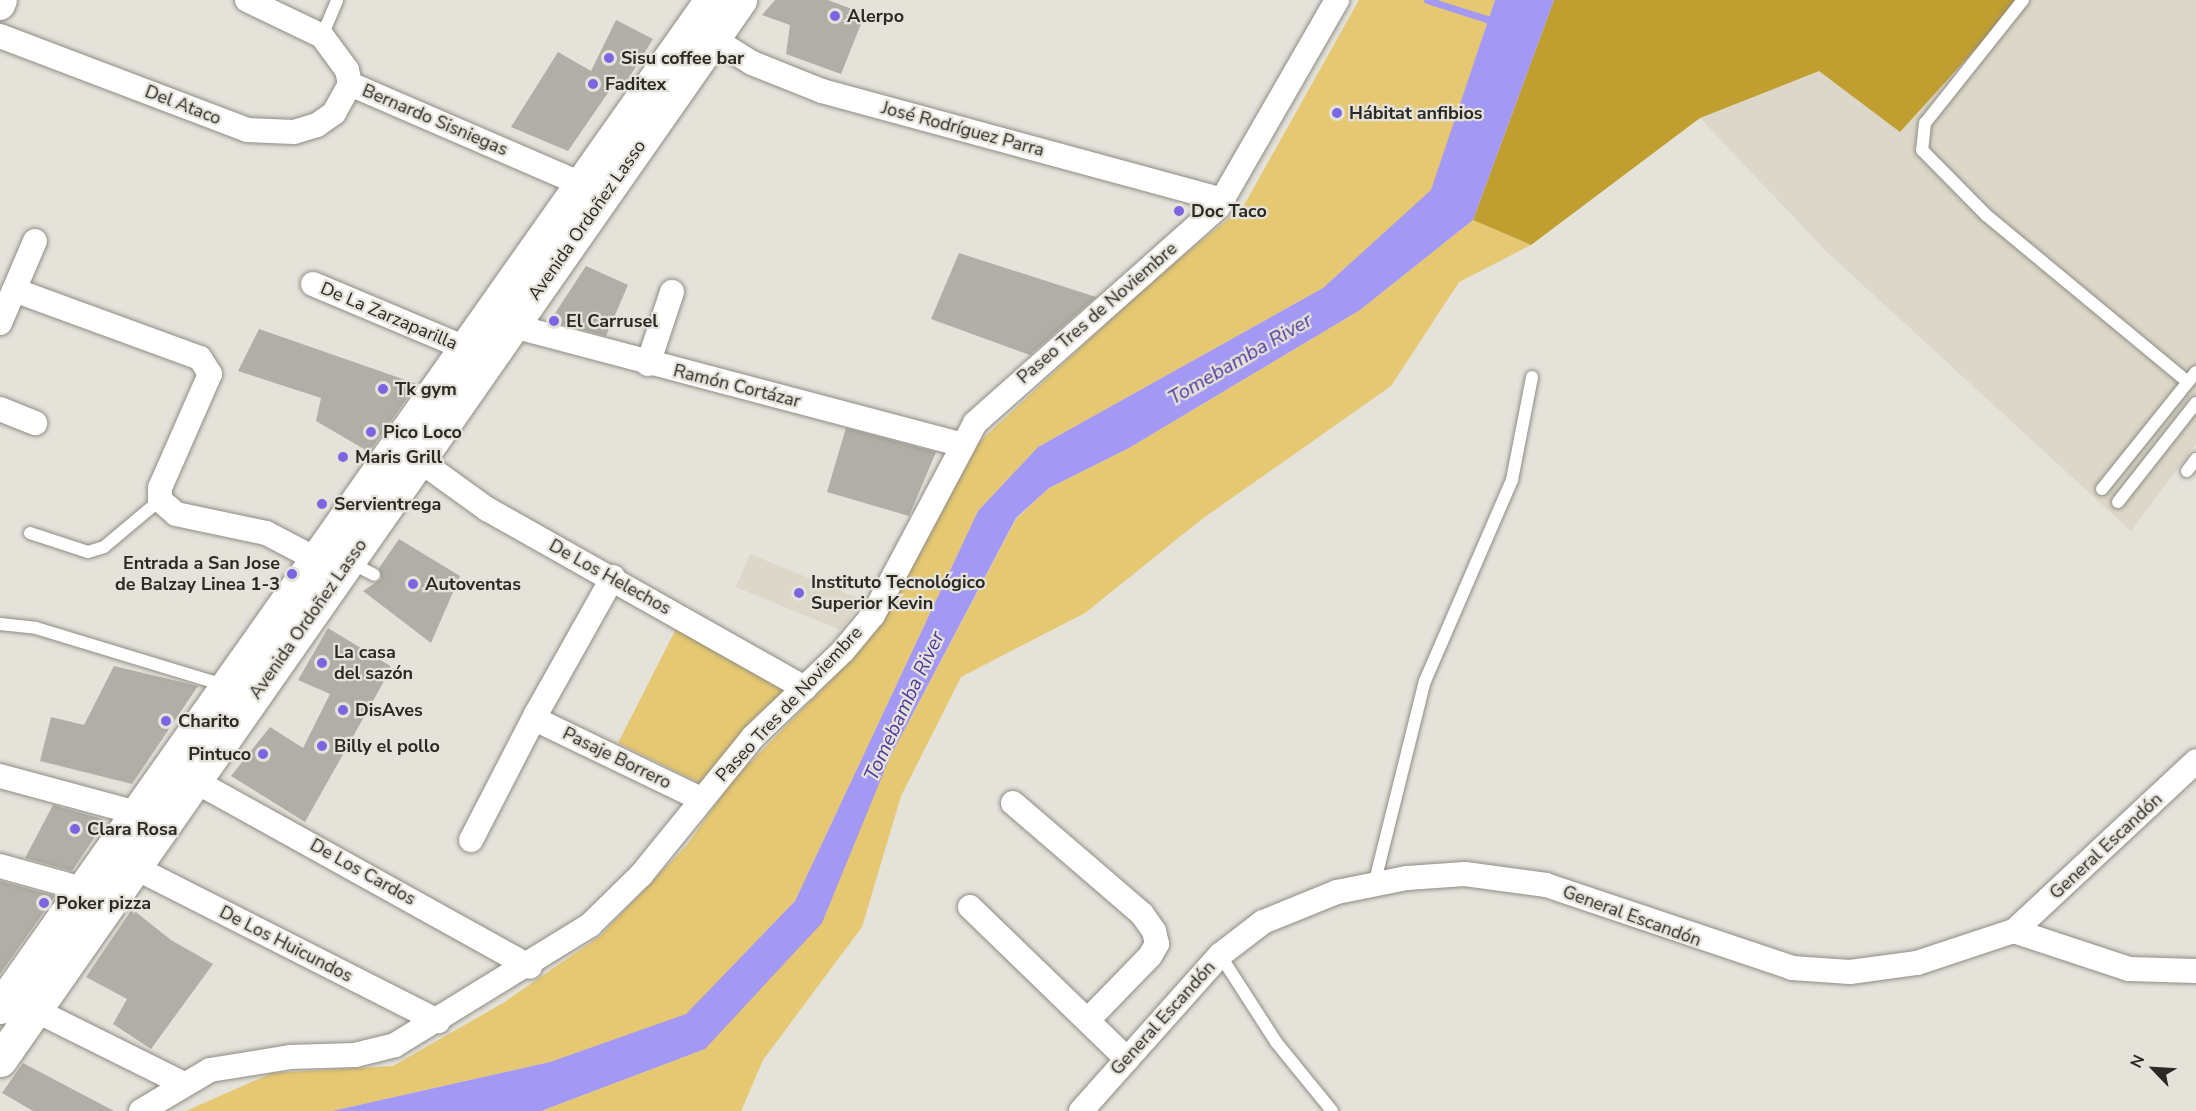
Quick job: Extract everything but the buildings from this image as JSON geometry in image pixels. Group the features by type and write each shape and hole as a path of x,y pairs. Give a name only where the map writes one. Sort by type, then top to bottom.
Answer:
{"main road":[{"name":"Avenida Ordoñez Lasso","path":"0,1060 11,1001 83,889 711,0"},
{"name":"Avenida Ordoñez Lasso","path":"11,1001 134,867 195,781 361,568 419,460 740,0"}],"street":[{"path":"0,5 2,0"},
{"name":"Bernardo Sisniegas","path":"247,0 322,36 347,70 350,84 581,184"},
{"name":"Paseo Tres de Noviembre","path":"141,1111 182,1083 237,1063 375,1052 438,1021 530,967 614,903 701,799 873,615 961,444 991,407 1223,200 1332,1"},
{"name":"Del Ataco","path":"0,36 247,130 294,132 316,125 334,112 350,84"},
{"name":"José Rodríguez Parra","path":"712,38 752,63 822,91 1223,200"},
{"path":"0,323 35,242"},
{"name":"De La Zarzaparilla","path":"313,284 465,348"},
{"path":"14,290 200,358 206,365 206,386 160,488 160,500 176,514 266,533 316,559"},
{"path":"648,364 672,292"},
{"name":"Ramón Cortázar","path":"513,326 648,364 961,444"},
{"path":"0,409 35,423"},
{"name":"De Los Helechos","path":"419,460 487,509 614,577 805,688"},
{"path":"471,840 536,714 614,577"},
{"name":"Pasaje Borrero","path":"536,714 541,722 701,799"},
{"name":"General Escandón","path":"1081,1111 1220,955 1263,922 1337,892 1465,874 1546,885 1695,940 1792,968 1838,972 1952,956 2014,931 2196,761"},
{"path":"0,776 137,813"},
{"name":"De Los Cardos","path":"195,781 530,967"},
{"path":"1013,803 1142,914 1154,931 1157,944 1150,956 1088,1020"},
{"path":"0,866 83,889"},
{"name":"De Los Huicundos","path":"134,867 438,1021"},
{"path":"970,907 1127,1059"},
{"path":"2014,931 2129,969 2196,971"},
{"path":"11,1001 182,1083"}],"lane":[{"path":"322,36 337,0"},
{"path":"2023,0 1925,123 1922,150 1986,215 2188,382"},
{"path":"2102,489 2196,372"},
{"path":"1374,885 1425,681 1512,480 1532,377"},
{"path":"2118,502 2196,403"},
{"path":"2187,471 2196,459"},
{"path":"30,532 88,552 104,547 160,500"},
{"path":"0,624 36,628 226,686"},
{"path":"1220,955 1276,1042 1332,1111"}],"shaded area":[{"path":"1359,0 1495,0 1432,190 1323,288 1038,447 978,511 795,901 686,1015 550,1062 332,1111 186,1111 272,1073 393,1066 503,1003 600,936 687,845 732,781 848,663 883,617 977,444 1152,281 1243,207"},
{"path":"1554,0 2020,0 1900,132 1819,71 1700,118 1531,245 1473,220"},
{"path":"1568,0 2196,0 2196,444 2131,531 1827,252 1700,118"},
{"path":"1473,220 1531,245 1459,282 1391,386 1202,519 1085,613 961,677 901,796 862,927 763,1060 741,1111 541,1111 705,1049 890,757 1016,519 1049,488 1129,448 1360,310"},
{"name":"Instituto Tecnológico Superior Kevin","path":"750,554 863,600 841,630 736,587"},
{"path":"676,629 789,692 702,784 618,743"}],"water":[{"name":"Tomebamba River","path":"1495,0 1554,0 1473,220 1360,310 1129,448 1049,488 1016,518 890,757 822,923 705,1049 541,1111 332,1111 550,1062 686,1014 795,901 978,511 1038,447 1323,288 1431,190"}],"waterway":[{"path":"1427,0 1496,22"}],"place":[{"name":"Alerpo","path":"835,16"},
{"name":"Sisu coffee bar","path":"609,58"},
{"name":"Faditex","path":"593,84"},
{"name":"Hábitat anfibios","path":"1337,113"},
{"name":"Doc Taco","path":"1179,211"},
{"name":"El Carrusel","path":"554,321"},
{"name":"Tk gym","path":"383,389"},
{"name":"Pico Loco","path":"371,432"},
{"name":"Maris Grill","path":"343,457"},
{"name":"Servientrega","path":"322,504"},
{"name":"Entrada a San Jose de Balzay Linea 1-3","path":"292,574"},
{"name":"Autoventas","path":"413,584"},
{"name":"Instituto Tecnológico Superior Kevin","path":"799,593"},
{"name":"La casa del sazón","path":"322,663"},
{"name":"DisAves","path":"343,710"},
{"name":"Charito","path":"166,721"},
{"name":"Billy el pollo","path":"322,746"},
{"name":"Pintuco","path":"263,754"},
{"name":"Clara Rosa","path":"75,829"},
{"name":"Poker pizza","path":"44,903"}]}
